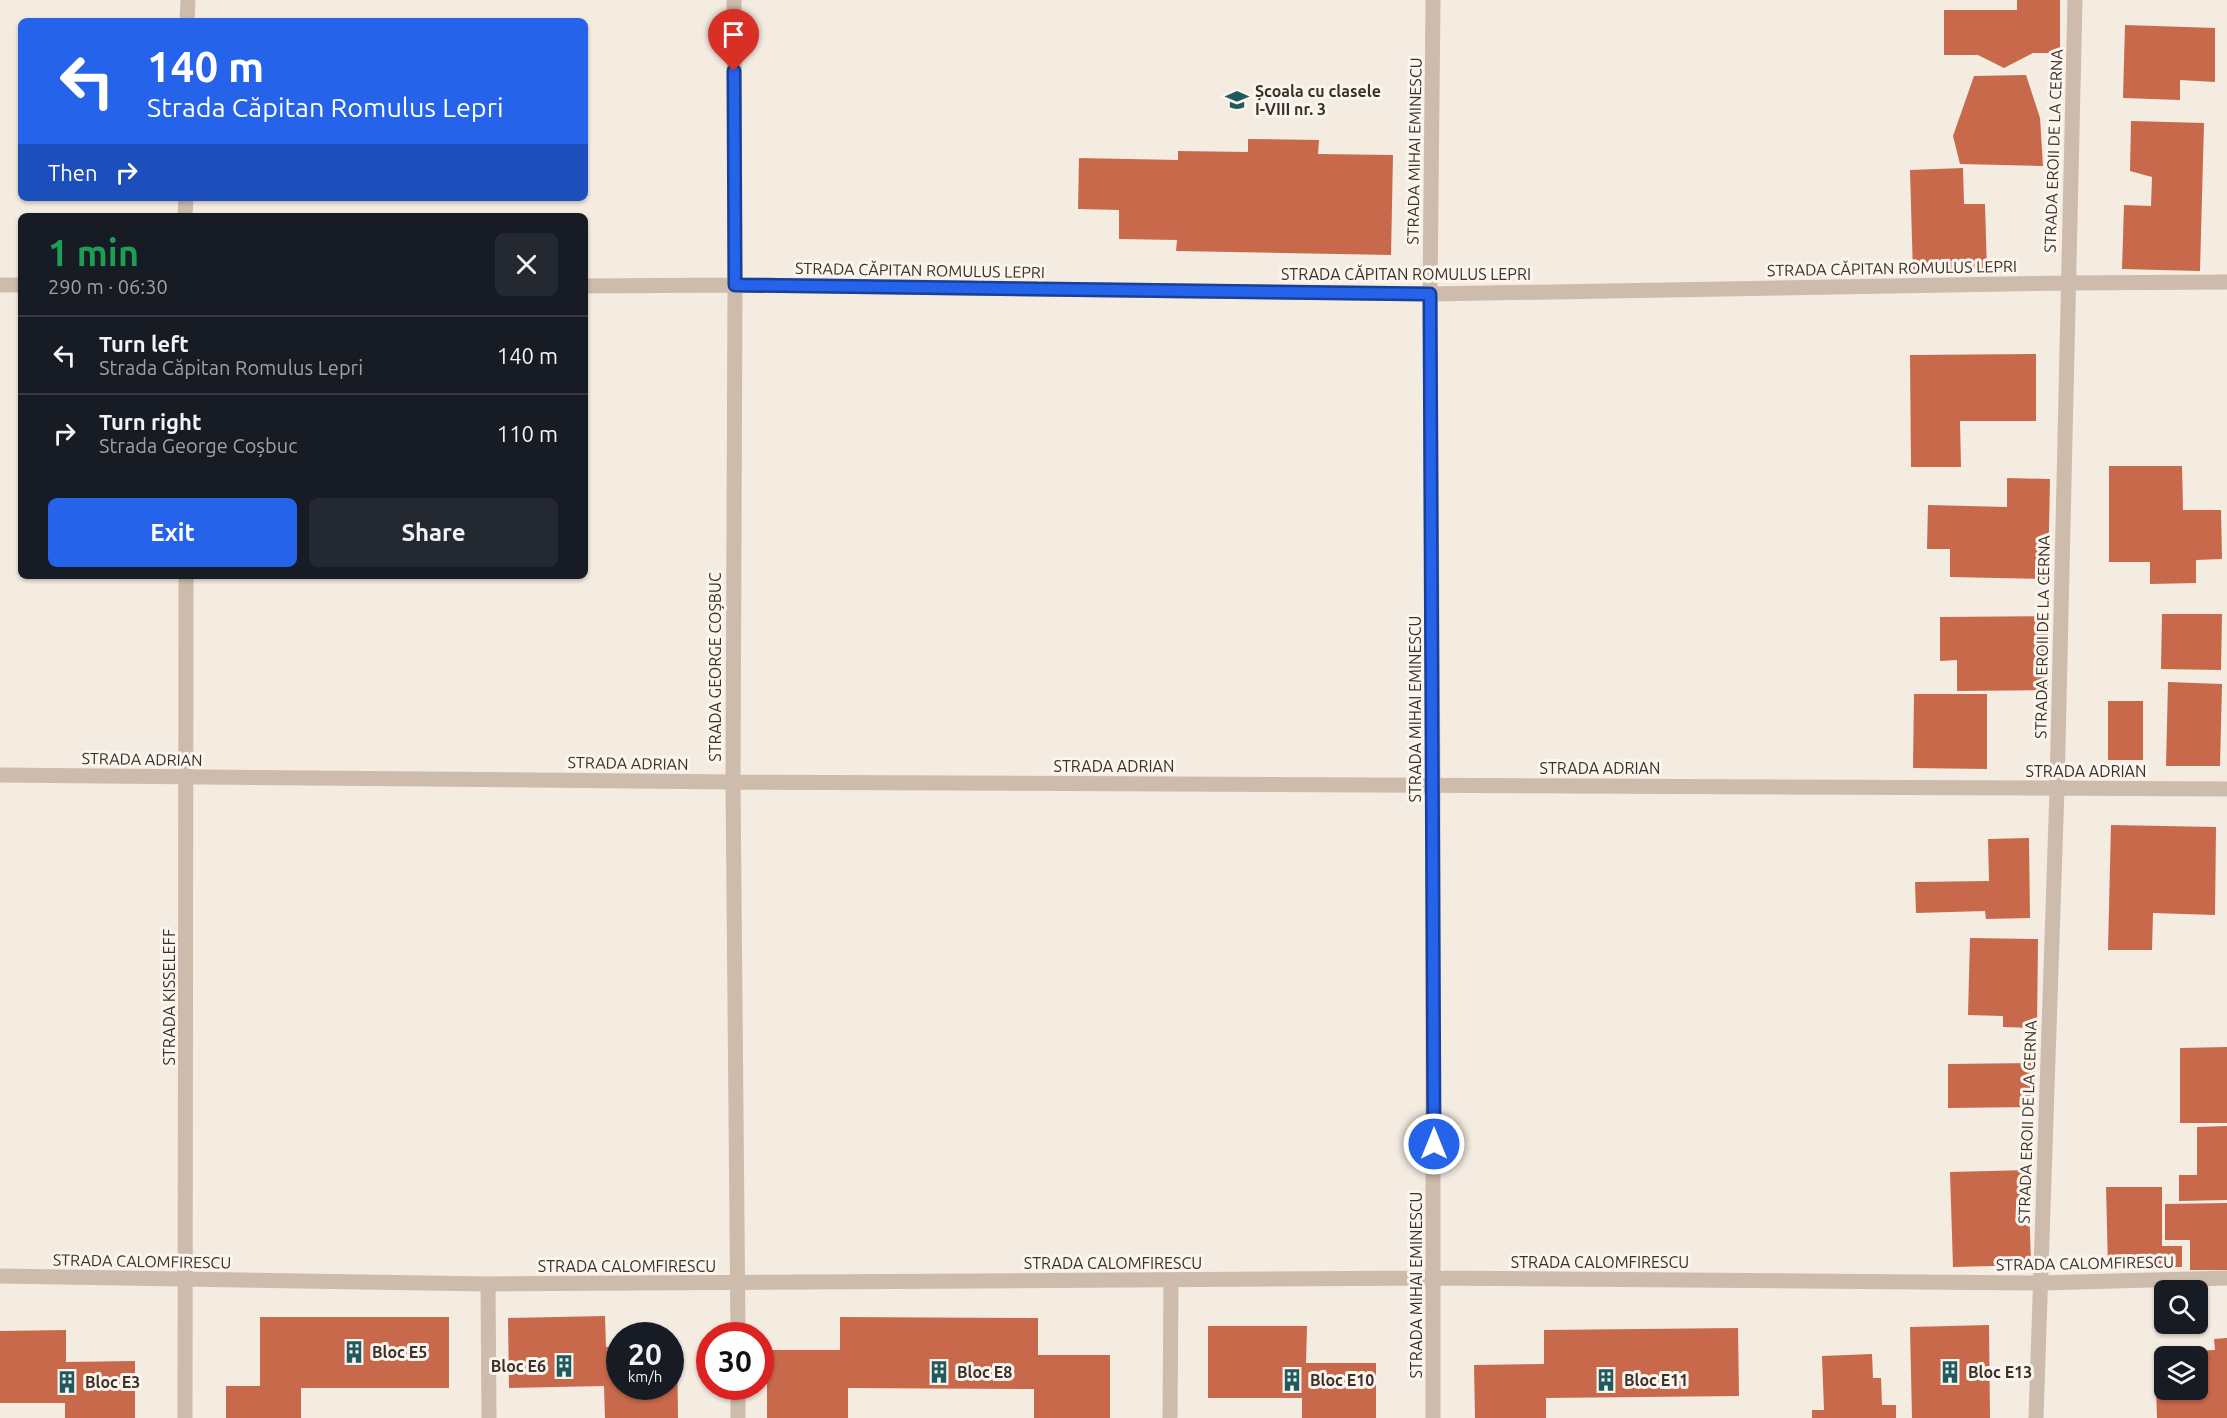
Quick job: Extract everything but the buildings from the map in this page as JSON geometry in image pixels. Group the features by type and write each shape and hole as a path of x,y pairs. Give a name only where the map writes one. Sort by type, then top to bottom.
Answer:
{"street":[{"path":"187,18 188,0"},
{"name":"STRADA GEORGE COȘBUC","path":"734,0 733,782 738,1322"},
{"name":"STRADA MIHAI EMINESCU","path":"1433,0 1430,294 1434,786 1433,1418"},
{"name":"STRADA EROII DE LA CERNA","path":"2036,1418 2057,789 2075,0"},
{"name":"STRADA CĂPITAN ROMULUS LEPRI","path":"588,286 735,285 1430,294 2227,282"},
{"path":"0,285 18,285"},
{"name":"STRADA KISSELEFF","path":"185,1418 187,1279 186,579"},
{"name":"STRADA ADRIAN","path":"0,775 733,782 2227,789"},
{"name":"STRADA CALOMFIRESCU","path":"0,1276 488,1284 1433,1278 2040,1283 2227,1278"},
{"path":"1170,1418 1171,1280"},
{"path":"488,1284 489,1418"},
{"path":"738,1400 738,1418"}],"place":[{"name":"Școala cu clasele I-VIII nr. 3","path":"1237,100"},
{"name":"Bloc E5","path":"354,1352"},
{"name":"Bloc E6","path":"564,1366"},
{"name":"Bloc E8","path":"939,1372"},
{"name":"Bloc E13","path":"1950,1372"},
{"name":"Bloc E10","path":"1292,1380"},
{"name":"Bloc E11","path":"1606,1380"},
{"name":"Bloc E3","path":"67,1382"}],"route":[{"path":"734,71 735,285 1430,294 1434,1144"}]}
